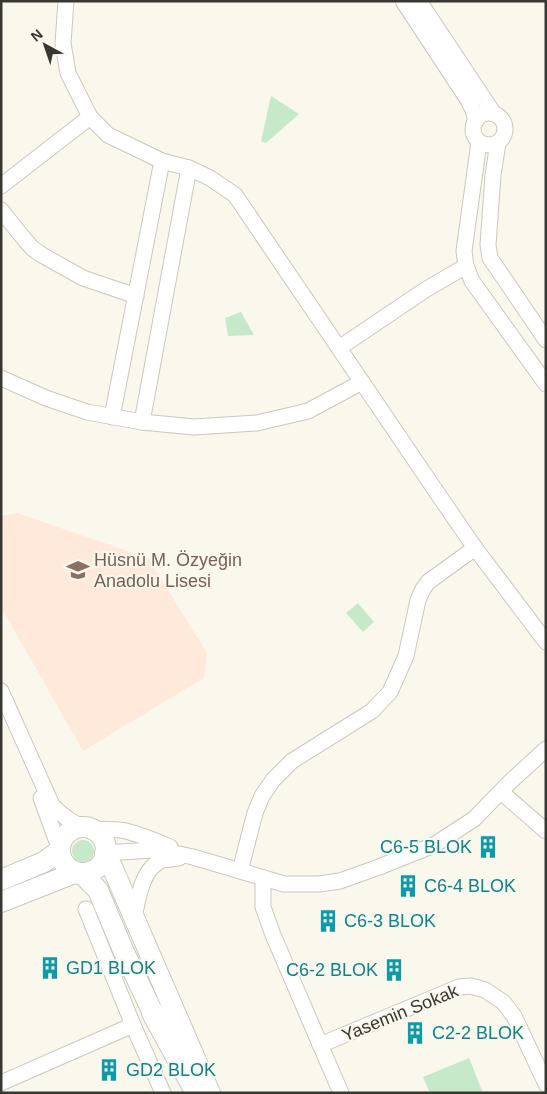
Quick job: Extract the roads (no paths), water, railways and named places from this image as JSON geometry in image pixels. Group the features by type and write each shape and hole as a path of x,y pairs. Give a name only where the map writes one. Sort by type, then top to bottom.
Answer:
{"highway":[{"path":"153,1013 190,1093"},
{"path":"153,1013 197,1093"}],"main road":[{"path":"1,902 72,874 81,873 88,872 100,866 105,853 105,846 99,834 94,830 81,828 74,829 68,833 61,844 61,857 68,868 81,873 98,890 123,950 153,1013"},
{"path":"1,880 44,862 60,850"},
{"path":"105,853 210,1093"}],"street":[{"path":"66,1 63,43 68,74 90,117 108,135 162,161 188,168 210,178 235,195 475,548 546,642"},
{"path":"403,1 468,100 476,121"},
{"path":"419,1 494,114"},
{"path":"482,114 494,114 500,117 503,122 505,133 498,143 485,145 475,137 474,124 482,114"},
{"path":"1,186 90,117"},
{"path":"479,142 464,251 466,266 472,281 546,384"},
{"path":"498,143 492,175 488,245 490,258 546,340"},
{"path":"112,417 162,161"},
{"path":"142,422 188,168"},
{"path":"1,210 21,236 32,248 42,255 83,278 136,296"},
{"path":"339,348 425,290 466,266"},
{"path":"1,378 46,398 87,412 142,422 194,427 257,423 308,412 362,382"},
{"path":"240,872 255,813 262,796 273,780 292,761 372,711 390,692 406,656 418,600 423,589 428,582 475,548"},
{"path":"1,692 52,805 65,818 87,828 126,831 157,841 193,857"},
{"path":"1,707 47,813 60,850"},
{"path":"105,853 166,851 284,884 320,884 340,881 434,845 474,818 546,749"},
{"path":"501,792 546,831"},
{"path":"134,918 140,890 150,870 162,860 193,857"},
{"path":"263,878 264,907 273,936 341,1093"},
{"path":"86,909 163,1093"},
{"name":"Yasemin Sokak","path":"320,1045 459,987 471,986 485,990 503,1002 514,1016 546,1084"},
{"path":"1,1083 133,1025"}],"place":[{"name":"Hüsnü M. Özyeğin Anadolu Lisesi","path":"78,570"},
{"name":"C6-5 BLOK","path":"488,847"},
{"name":"C6-4 BLOK","path":"408,886"},
{"name":"C6-3 BLOK","path":"328,921"},
{"name":"GD1 BLOK","path":"50,968"},
{"name":"C6-2 BLOK","path":"394,970"},
{"name":"C2-2 BLOK","path":"415,1033"},
{"name":"GD2 BLOK","path":"109,1070"}]}
